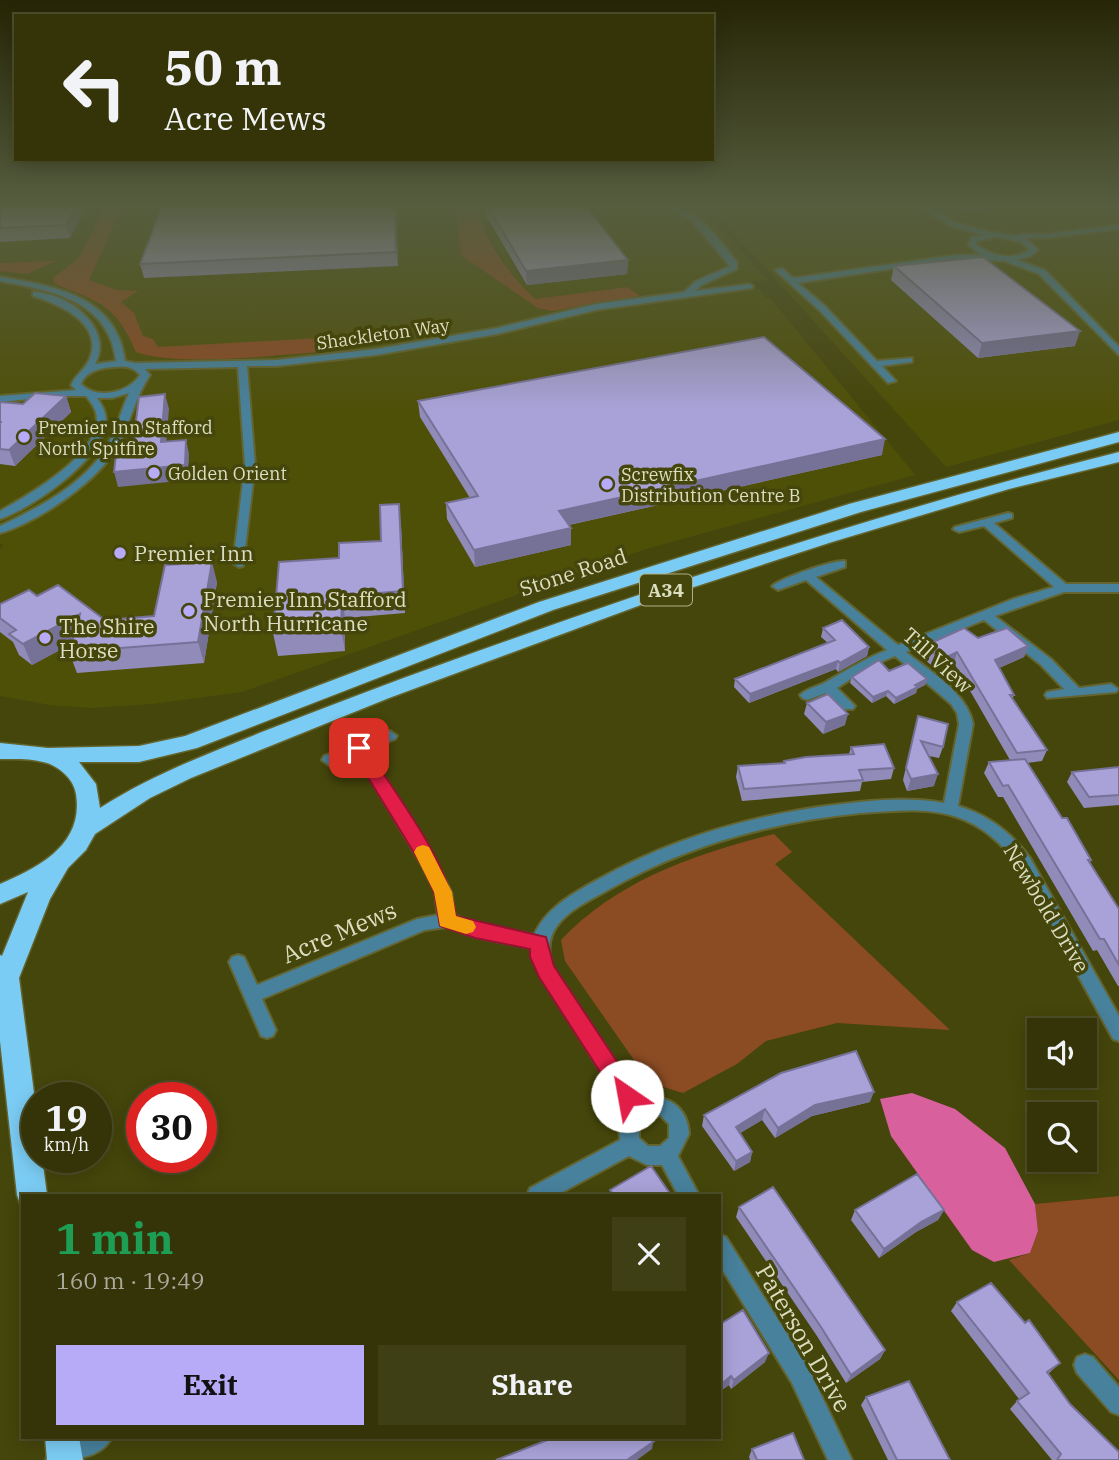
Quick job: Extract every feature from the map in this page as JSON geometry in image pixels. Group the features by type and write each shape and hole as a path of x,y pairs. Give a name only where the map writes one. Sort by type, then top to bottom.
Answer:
{"highway":[{"name":"Stone Road","path":"0,751 49,755 139,754 189,743 379,668 547,606 855,508 1119,437"},
{"name":"A34","path":"89,827 142,792 183,772 382,693 651,594 826,538 1003,486 1119,457"},
{"path":"32,1194 3,972 39,895 89,827 85,785 67,764 49,755"},
{"path":"0,894 34,879 67,856"}],"street":[{"path":"687,294 699,283 718,274"},
{"path":"784,274 891,381"},
{"path":"792,281 839,274"},
{"path":"1044,274 1119,352"},
{"path":"0,279 62,292 96,311 115,333 121,364"},
{"path":"0,286 43,296 81,314 97,340 98,351 76,385 99,402 102,411 97,436 66,474 0,516"},
{"name":"Shackleton Way","path":"15,397 42,391 83,374 121,364 226,365 376,352 487,333 596,307 749,286"},
{"path":"875,364 909,360"},
{"path":"239,564 250,465 242,364"},
{"name":"Shackleton Way","path":"15,397 119,393 140,383 178,372 226,365"},
{"path":"0,530 70,489 95,469 120,433 129,400 145,373 135,366"},
{"path":"0,399 15,397"},
{"path":"959,529 1008,516"},
{"path":"986,522 1063,588"},
{"path":"778,586 841,564"},
{"name":"Till View","path":"807,575 956,701 964,713 966,724 950,809"},
{"path":"807,695 828,687 864,664 1017,602 1063,588 1119,588"},
{"path":"986,616 1046,662 1075,692"},
{"path":"828,687 848,706"},
{"path":"1052,695 1111,689"},
{"path":"329,760 390,736"},
{"path":"359,748 429,863 443,892 447,920 475,930 540,943 540,957 546,971 637,1111"},
{"name":"Newbold Drive","path":"540,943 546,927 564,909 586,894 662,853 722,831 786,818 880,806 950,809 976,818 1013,845 1112,1008 1119,1033"},
{"name":"Acre Mews","path":"252,995 424,924 447,920"},
{"path":"238,962 267,1030"},
{"path":"653,1106 669,1111 675,1117 681,1134 674,1149 667,1154 649,1156 632,1144 628,1127 637,1111 653,1106"},
{"path":"539,1194 632,1144"},
{"path":"667,1154 688,1194"},
{"name":"Paterson Drive","path":"721,1247 800,1376 840,1460"},
{"path":"1085,1365 1119,1404"},
{"path":"63,1454 96,1439"}],"shaded area":[{"path":"0,274 509,274 525,290 510,274 763,274 768,280 640,296 628,287 537,301 571,308 753,283 766,298 771,299 915,475 646,549 242,692 152,704 91,708 50,705 0,696 0,550 3,545 0,543"},
{"path":"58,274 92,274 89,280 116,290 138,291 121,302 134,313 143,336 153,339 158,347 321,338 322,352 176,359 136,352 121,324 105,307 55,284 53,278"},
{"path":"489,274 512,274 535,299 628,287 640,296 552,311 538,308"},
{"path":"771,274 1119,274 1119,420 946,467"},
{"path":"774,834 792,852 775,864 950,1030 837,1023 766,1041 737,1064 683,1093 650,1083 565,961 561,940 607,901 659,872 715,851"},
{"path":"912,1093 955,1109 1005,1148 1035,1204 1038,1231 1030,1253 994,1262 972,1250 891,1136 880,1099"},
{"path":"1119,1196 1119,1380 1009,1260 1030,1253 1038,1231 1035,1204"}],"building":[{"path":"903,274 1005,274 1080,331 982,343"},
{"name":"Screwfix Distribution Centre B","path":"764,337 885,439 559,511 571,528 474,550 446,503 478,496 418,401"},
{"path":"35,393 66,396 9,450 0,449 0,402 23,404"},
{"path":"165,394 161,442 186,440 185,465 114,472 117,447 133,445 139,397"},
{"path":"399,504 403,591 342,596 341,628 273,633 279,562 339,558 339,543 381,541 380,505"},
{"path":"199,557 198,563 212,562 198,642 69,652 80,614 23,644 9,634 16,630 0,618 0,604 29,590 37,596 58,585 105,620 154,616 165,565 180,564 181,558"},
{"path":"842,620 869,647 840,663 838,661 750,694 735,679 835,640 823,628"},
{"path":"964,628 978,638 1007,628 1028,646 995,660 1014,695 1010,695 1047,750 1017,753 957,652 941,660 928,648 934,645 931,643"},
{"path":"879,660 889,671 908,663 927,679 915,685 918,687 896,698 888,691 873,697 852,677"},
{"path":"828,694 848,714 826,722 807,703"},
{"path":"918,716 948,724 943,747 921,741 938,774 911,779 906,768"},
{"path":"884,744 894,768 859,770 863,780 744,789 738,766 854,754 851,747"},
{"path":"1025,759 1062,818 1067,818 1091,860 1088,860 1119,909 1119,965 1104,939 1100,939 1008,785 1003,786 989,762"},
{"path":"1119,767 1119,795 1089,797 1072,772"},
{"path":"856,1051 874,1092 815,1105 778,1128 765,1109 736,1127 752,1152 736,1161 704,1115 781,1073"},
{"path":"651,1166 670,1194 613,1194 610,1190"},
{"path":"917,1174 944,1210 921,1222 884,1249 855,1210"},
{"path":"773,1187 885,1350 851,1375 739,1207"},
{"path":"991,1283 1025,1323 1029,1320 1060,1363 1047,1372 1070,1404 1119,1452 1119,1460 1057,1460 1061,1454 1017,1401 1029,1393 957,1302"},
{"path":"743,1310 769,1353 734,1380 731,1376 721,1384 721,1324"},
{"path":"909,1381 950,1460 897,1460 866,1397"},
{"path":"793,1433 804,1460 757,1460 752,1449"},
{"path":"550,1439 652,1439 653,1442 627,1460 496,1460"}],"slow traffic":[{"path":"423,852 443,892 447,920 466,927"}],"place":[{"name":"Premier Inn Stafford North Spitfire","path":"24,437"},
{"name":"Golden Orient","path":"154,473"},
{"name":"Screwfix Distribution Centre B","path":"607,484"},
{"name":"Premier Inn","path":"120,553"},
{"name":"Premier Inn Stafford North Hurricane","path":"189,611"},
{"name":"The Shire Horse","path":"45,638"}],"route":[{"path":"359,748 429,863 443,892 447,920 475,930 540,943 540,957 546,971 627,1096"}]}
